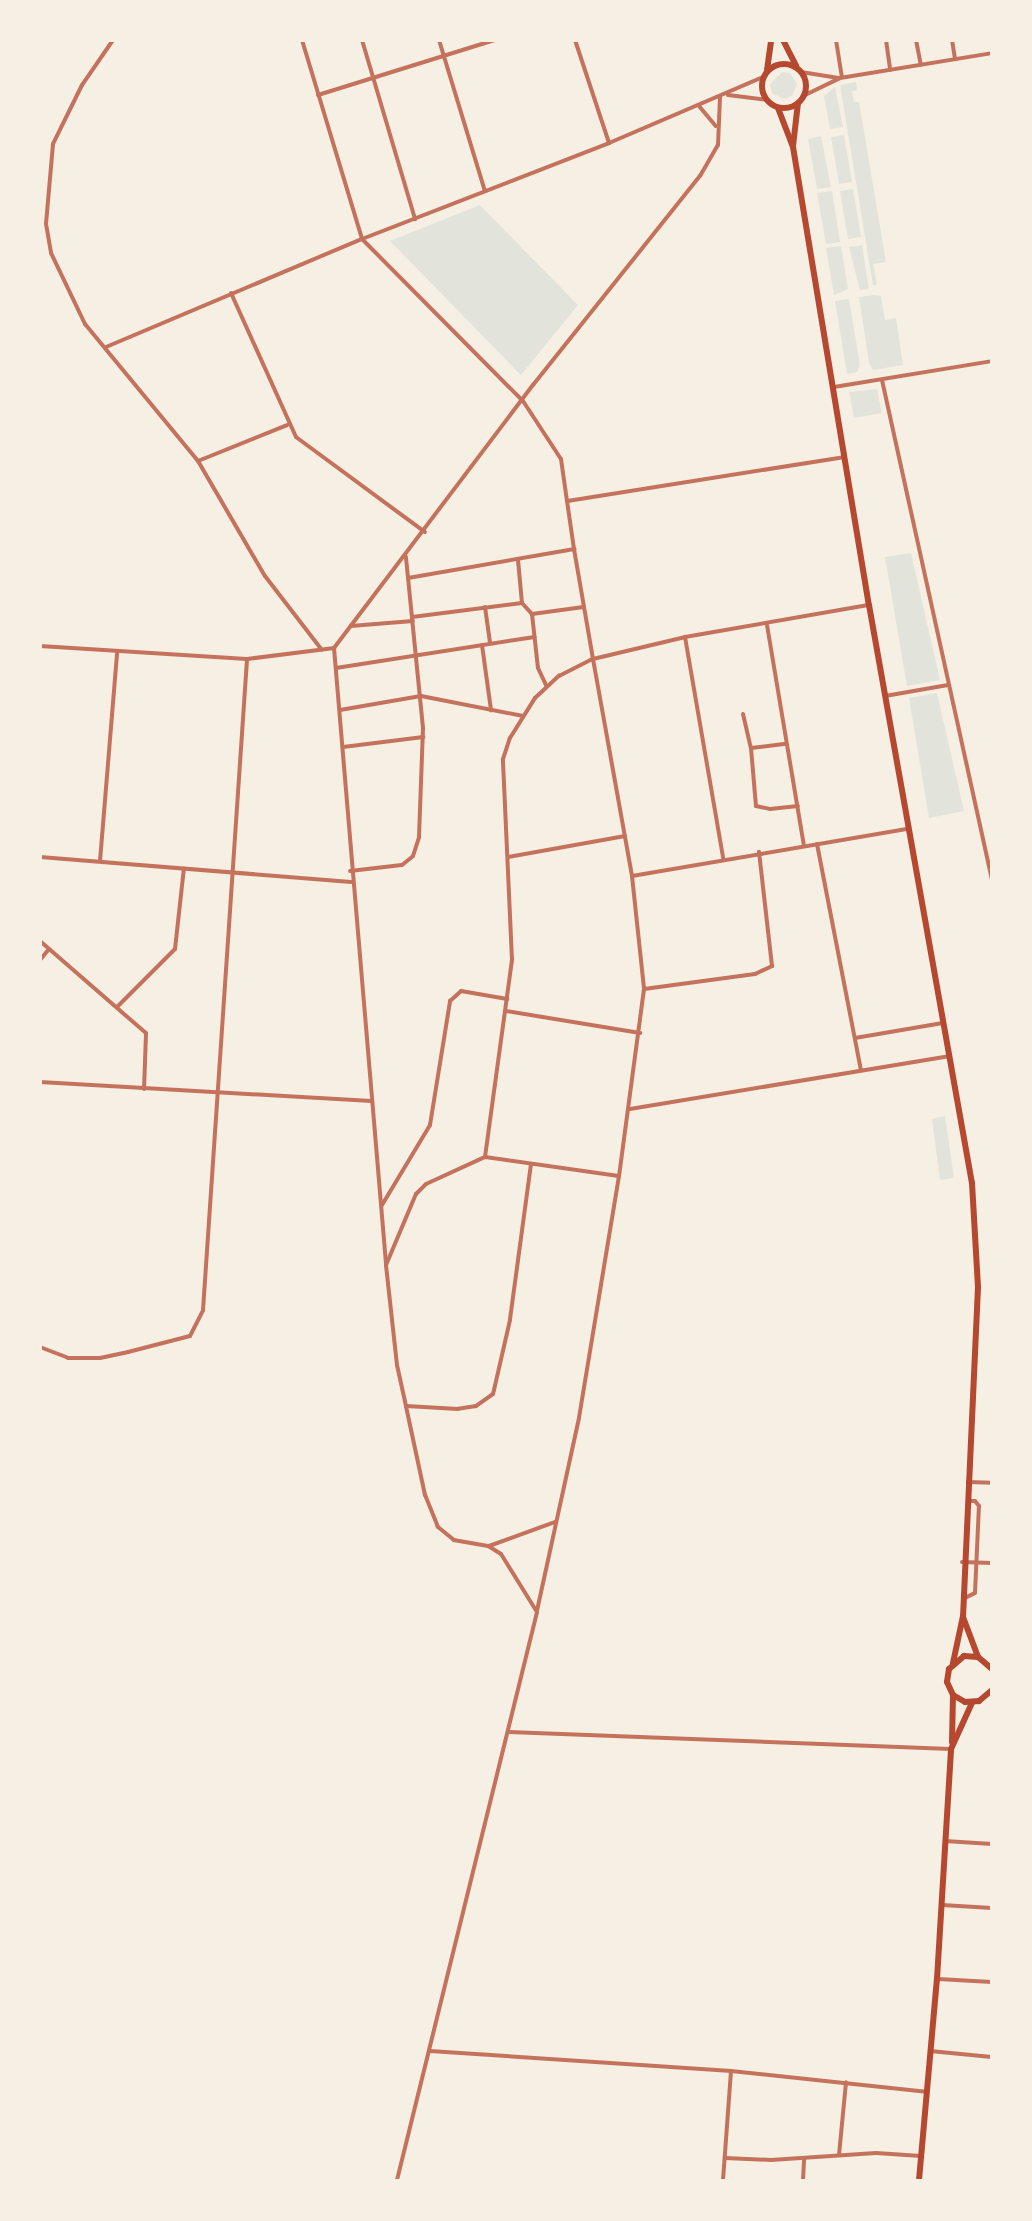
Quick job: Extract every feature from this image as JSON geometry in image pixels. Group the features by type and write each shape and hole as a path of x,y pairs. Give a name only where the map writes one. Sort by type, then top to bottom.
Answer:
{"main road":[{"path":"771,40 767,70 761,89 766,100 778,108 793,147 869,605 970,1164 977,1236 962,1562 963,1616 953,1663 947,1676 952,1695 952,1746 937,1979 919,2181"},
{"path":"783,40 806,84 803,96 798,103 793,147"},
{"path":"767,70 781,63 799,69"},
{"path":"778,108 798,103"},
{"path":"963,1616 978,1657 992,1669"},
{"path":"953,1663 964,1656 978,1657"},
{"path":"952,1746 972,1703 991,1693"},
{"path":"952,1695 972,1703"}],"street":[{"path":"113,40 82,85 57,133 51,154 46,230 51,253 80,315 198,461 265,576 322,650"},
{"path":"302,40 362,239 523,401 561,459 574,549 632,876 644,988 620,1176 579,1418 509,1732 430,2051 405,2137 397,2181"},
{"path":"362,40 415,219"},
{"path":"439,40 485,192"},
{"path":"318,95 495,40"},
{"path":"575,40 609,143"},
{"path":"836,40 841,78"},
{"path":"885,40 890,70"},
{"path":"916,40 921,65"},
{"path":"952,40 955,59"},
{"path":"803,96 841,78 992,53"},
{"path":"799,69 841,78"},
{"path":"106,347 362,239 728,95 763,77"},
{"path":"728,95 766,100"},
{"path":"40,645 117,652 248,659 334,648 699,176 718,145 716,126 720,98"},
{"path":"699,106 716,126"},
{"path":"231,293 287,425 304,447 425,532"},
{"path":"834,387 992,361"},
{"path":"882,380 992,880"},
{"path":"198,461 287,425"},
{"path":"567,501 845,457"},
{"path":"408,578 574,549"},
{"path":"350,871 402,865 416,851 423,737 421,696 406,556"},
{"path":"518,560 522,603 532,614 540,678 546,686"},
{"path":"351,626 522,603"},
{"path":"485,1157 513,945 503,759 523,716 546,686 593,659 685,637 766,625 869,605"},
{"path":"532,614 584,607"},
{"path":"485,608 490,644"},
{"path":"766,625 804,846"},
{"path":"336,668 536,637"},
{"path":"685,637 723,858"},
{"path":"482,645 491,710"},
{"path":"334,648 343,747 350,871 386,1265 397,1365 425,1495 438,1527 454,1540 488,1546 556,1521"},
{"path":"100,861 117,652"},
{"path":"40,1347 68,1358 100,1358 182,1339 198,1326 206,1292 216,1094 235,871 248,659"},
{"path":"885,696 948,685"},
{"path":"340,710 421,696 523,716"},
{"path":"743,714 750,748 756,806 770,809 798,806"},
{"path":"343,747 423,737"},
{"path":"750,748 786,744"},
{"path":"632,876 723,858 908,829"},
{"path":"508,857 625,836"},
{"path":"817,843 861,1070"},
{"path":"644,988 755,974 772,966 759,852"},
{"path":"40,857 351,882"},
{"path":"117,1007 175,949 184,868"},
{"path":"40,941 117,1007 148,1037 144,1089"},
{"path":"40,960 48,950"},
{"path":"381,1207 430,1125 450,1001 461,991 507,999"},
{"path":"506,1011 640,1033"},
{"path":"855,1038 943,1023"},
{"path":"630,1109 950,1056"},
{"path":"40,1082 216,1094 371,1101"},
{"path":"386,1265 416,1194 426,1184 485,1157 620,1176"},
{"path":"406,1407 458,1409 476,1406 493,1394 510,1320 531,1164"},
{"path":"967,1482 992,1482"},
{"path":"962,1599 974,1594 979,1506 975,1501 966,1502"},
{"path":"488,1546 511,1566 537,1612"},
{"path":"962,1562 992,1563"},
{"path":"509,1732 952,1746"},
{"path":"945,1841 992,1844"},
{"path":"941,1905 992,1908"},
{"path":"937,1979 992,1982"},
{"path":"430,2051 731,2071 926,2092"},
{"path":"930,2052 992,2057"},
{"path":"723,2181 731,2071"},
{"path":"839,2155 846,2082"},
{"path":"725,2158 804,2159 839,2155 921,2156"},
{"path":"803,2181 804,2159"}],"shaded area":[{"path":"782,72 790,73 797,84 792,96 784,99 772,93 770,84"},
{"path":"856,82 857,90 852,91 854,102 859,102 886,262 873,264 877,285 873,285 840,85"},
{"path":"835,87 843,127 830,129 824,96"},
{"path":"844,135 852,182 839,184 831,137"},
{"path":"821,136 831,187 817,189 808,139"},
{"path":"853,189 861,237 848,239 840,191"},
{"path":"832,191 840,242 826,244 817,193"},
{"path":"480,205 578,305 521,375 390,241"},
{"path":"862,245 869,289 860,290 849,247"},
{"path":"841,246 848,289 834,295 826,248"},
{"path":"881,296 885,320 896,318 903,365 873,370 869,363 859,297"},
{"path":"849,299 860,365 857,372 847,374 835,301"},
{"path":"877,389 882,413 854,418 849,392"},
{"path":"911,553 940,680 907,686 885,557"},
{"path":"937,693 964,811 929,818 909,698"},
{"path":"945,1116 954,1178 940,1180 932,1119"}]}
